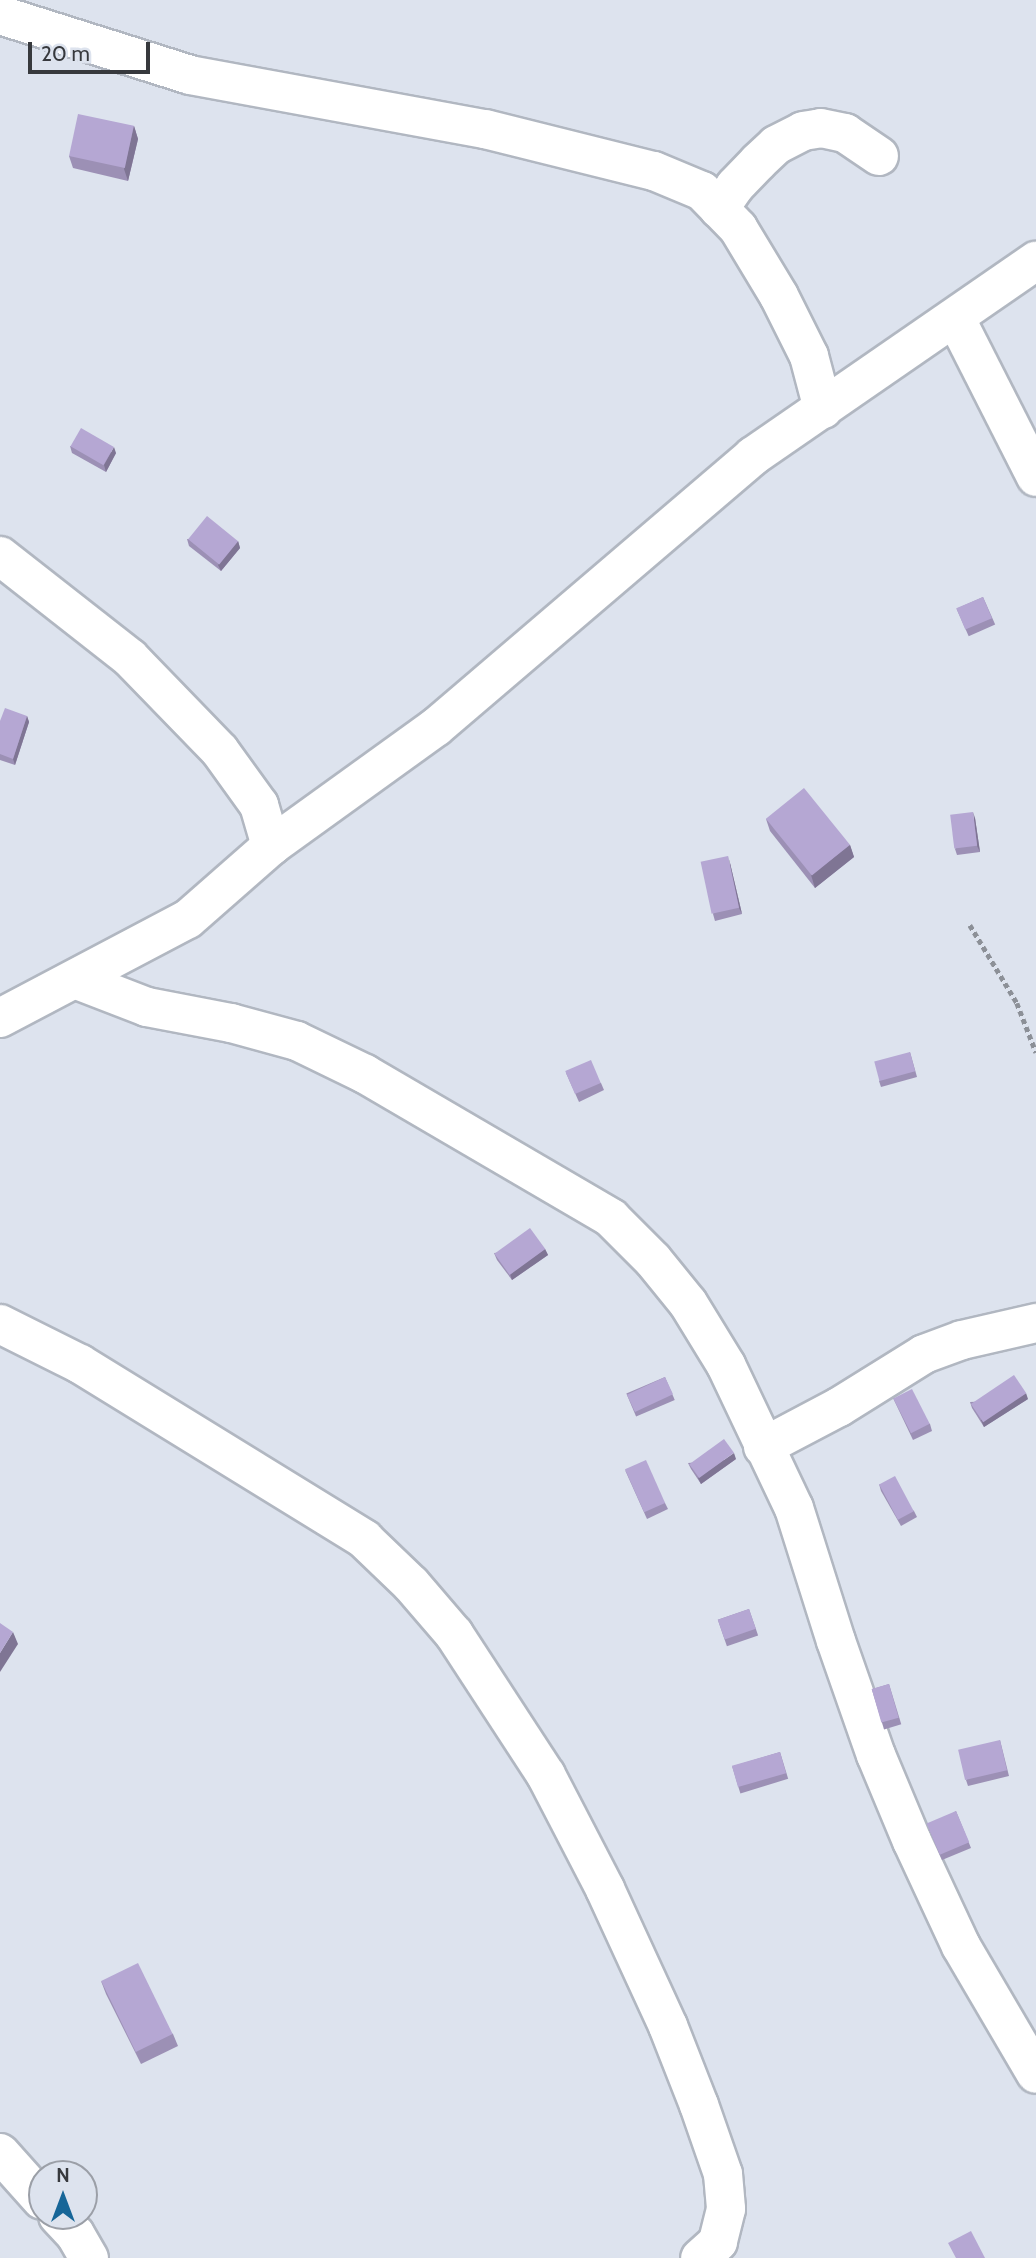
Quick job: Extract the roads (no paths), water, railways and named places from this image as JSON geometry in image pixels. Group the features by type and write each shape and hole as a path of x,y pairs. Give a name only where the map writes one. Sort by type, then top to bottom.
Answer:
{"street":[{"path":"0,15 190,75 485,129 654,171 702,191 738,228 779,296 809,356 823,409"},
{"path":"719,209 735,186 776,145 803,131 821,128 845,133 879,156"},
{"path":"0,1018 77,980 188,919 271,846 436,727 753,456 956,319 1036,261"},
{"path":"956,319 1036,477"},
{"path":"0,556 130,658 220,751 259,805 271,846"},
{"path":"77,980 147,1007 231,1023 297,1041 365,1074 611,1219 653,1260 688,1303 726,1365 762,1447 794,1508 849,1679 912,1841 961,1946 1036,2074"},
{"path":"0,1324 80,1364 364,1539 411,1584 454,1634 546,1775 605,1889 668,2026 723,2174 726,2208 718,2242 700,2258"},
{"path":"762,1447 838,1406 924,1354 1027,1329"},
{"path":"0,2153 28,2184"},
{"path":"71,2230 89,2258"}]}
